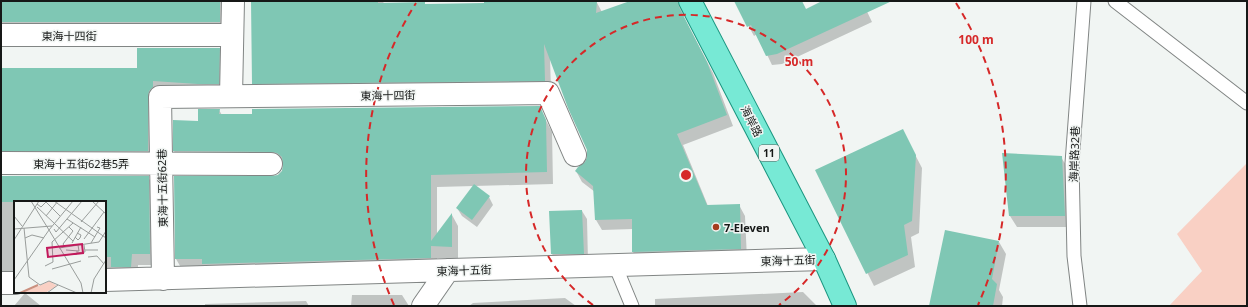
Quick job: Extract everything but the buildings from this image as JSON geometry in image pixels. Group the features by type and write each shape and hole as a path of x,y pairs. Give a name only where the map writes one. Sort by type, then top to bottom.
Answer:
{"main road":[{"name":"海岸路","path":"690,1 824,259 845,306"}],"street":[{"path":"231,96 232,1"},
{"name":"東海十四街","path":"1,35 232,35"},
{"name":"東海十四街","path":"160,97 548,93 576,155"},
{"name":"東海十五街62巷","path":"160,97 163,279"},
{"name":"東海十五街62巷5弄","path":"1,163 271,164"},
{"name":"東海十五街","path":"106,280 824,259"},
{"path":"423,306 448,270"},
{"path":"1,283 14,283"}],"lane":[{"name":"海岸路32巷","path":"1080,306 1074,256 1072,163 1084,1"},
{"path":"1115,1 1247,103"},
{"path":"615,265 632,306"}],"shaded area":[{"path":"1247,163 1247,306 1169,306 1202,271 1177,234"}],"place":[{"name":"7-Eleven","path":"716,227"}]}
